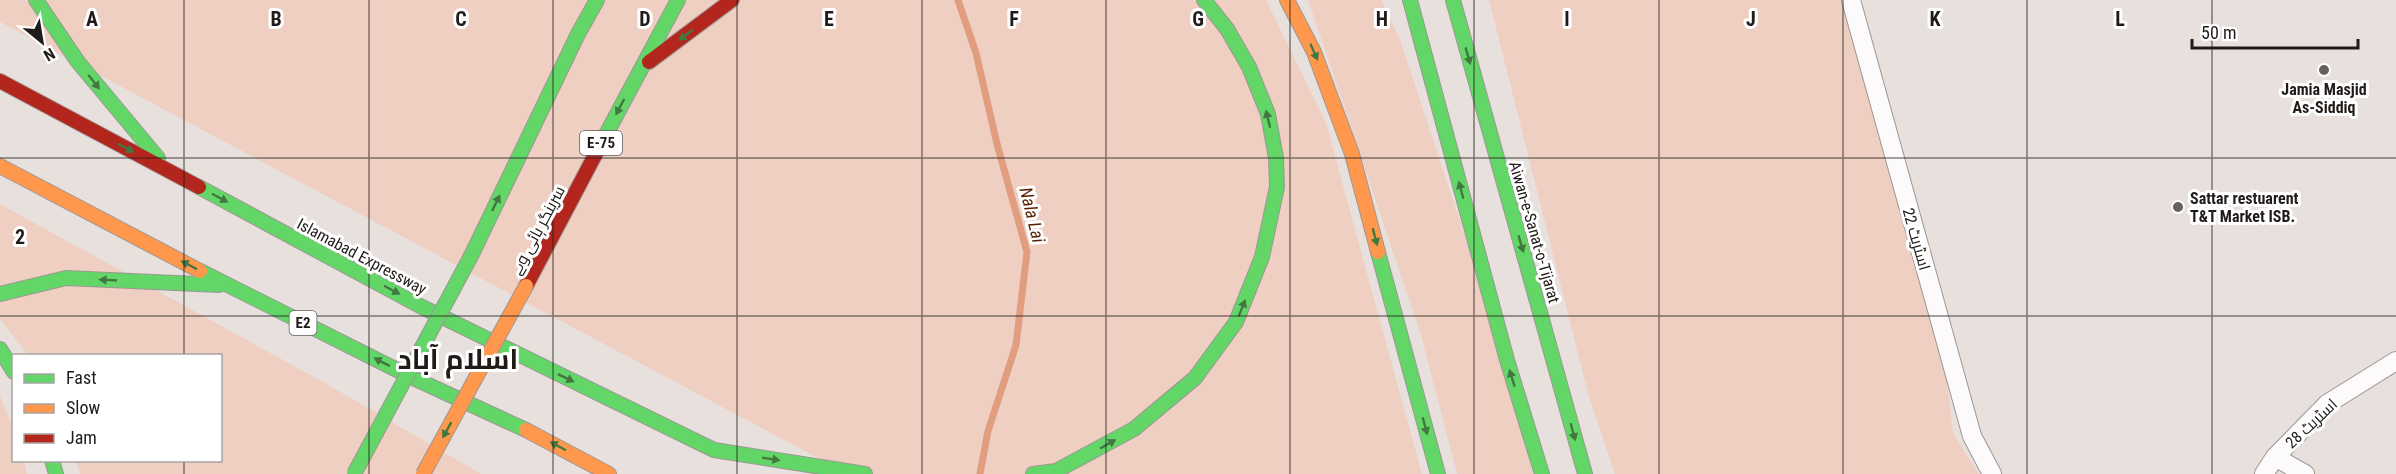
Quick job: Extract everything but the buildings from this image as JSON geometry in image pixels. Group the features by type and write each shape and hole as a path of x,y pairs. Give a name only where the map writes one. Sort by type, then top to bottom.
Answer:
{"main road":[{"path":"36,0 60,40 168,171"},
{"path":"578,34 582,0"},
{"path":"354,474 471,256 578,34 597,0"},
{"name":"سرینگر ہائی وے","path":"423,474 678,0"},
{"path":"640,69 732,0"},
{"path":"1033,474 1056,471 1134,429 1195,378 1236,322 1262,256 1277,187 1276,158 1268,114 1249,67 1227,29 1204,0"},
{"path":"1287,0 1314,52 1352,154 1438,474"},
{"name":"Aiwan-e-Sanat-o-Tijarat","path":"1452,0 1585,474"},
{"path":"1410,2 1507,360 1542,474"},
{"name":"Islamabad Expressway","path":"0,81 422,307 714,450 865,474"},
{"name":"E2","path":"0,166 411,377 507,418 609,474"},
{"path":"0,294 66,278 230,286"},
{"path":"0,349 12,369"}],"street":[{"name":"اسٹریٹ 22","path":"1851,0 1972,436 1992,474"},
{"name":"اسٹریٹ 28","path":"2264,474 2275,457 2327,404 2396,361"},
{"path":"2275,457 2305,474"}],"shaded area":[{"path":"0,0 1266,0 1326,123 1422,474 848,474 0,22"},
{"path":"1308,0 1381,0 1399,37 1467,242 1533,474 1457,474 1421,335"},
{"path":"1489,0 1845,0 1941,325 1953,433 1979,474 1615,474 1589,397"},
{"path":"0,204 325,383 481,474 80,474 76,462 222,462 222,354 27,354 0,319"},
{"path":"0,396 12,425 12,462 24,462 27,474 0,474"}],"waterway":[{"name":"Nala Lai","path":"958,0 976,53 997,144 1027,252 1016,345 988,431 980,474"}],"traffic: fast":[{"path":"36,0 78,62 158,158"},
{"path":"471,256 578,34 597,0"},
{"path":"603,140 678,0"},
{"path":"1033,474 1056,471 1134,429 1195,378 1236,322 1262,257 1277,187 1276,158 1268,114 1249,67 1227,29 1204,0"},
{"path":"1410,0 1507,360 1542,474"},
{"path":"1453,0 1585,474"},
{"path":"199,187 422,307 714,450 865,474"},
{"path":"1378,252 1438,474"},
{"path":"354,474 471,256"},
{"path":"200,271 411,377 526,430"},
{"path":"0,294 66,278 219,285"},
{"path":"0,349 12,369"},
{"path":"53,462 56,474"}],"traffic: slow":[{"path":"1287,0 1314,52 1352,154 1378,252"},
{"path":"0,166 200,271"},
{"path":"423,474 526,286"},
{"path":"526,430 609,474"}],"traffic: jam":[{"path":"649,62 732,0"},
{"path":"0,81 199,187"},
{"path":"526,286 603,140"}],"place":[{"name":"Jamia Masjid As-Siddiq","path":"2324,70"},
{"name":"Sattar restuarent T&T Market ISB.","path":"2178,207"}],"district":[{"name":"اسلام آباد","path":"458,359"}]}
